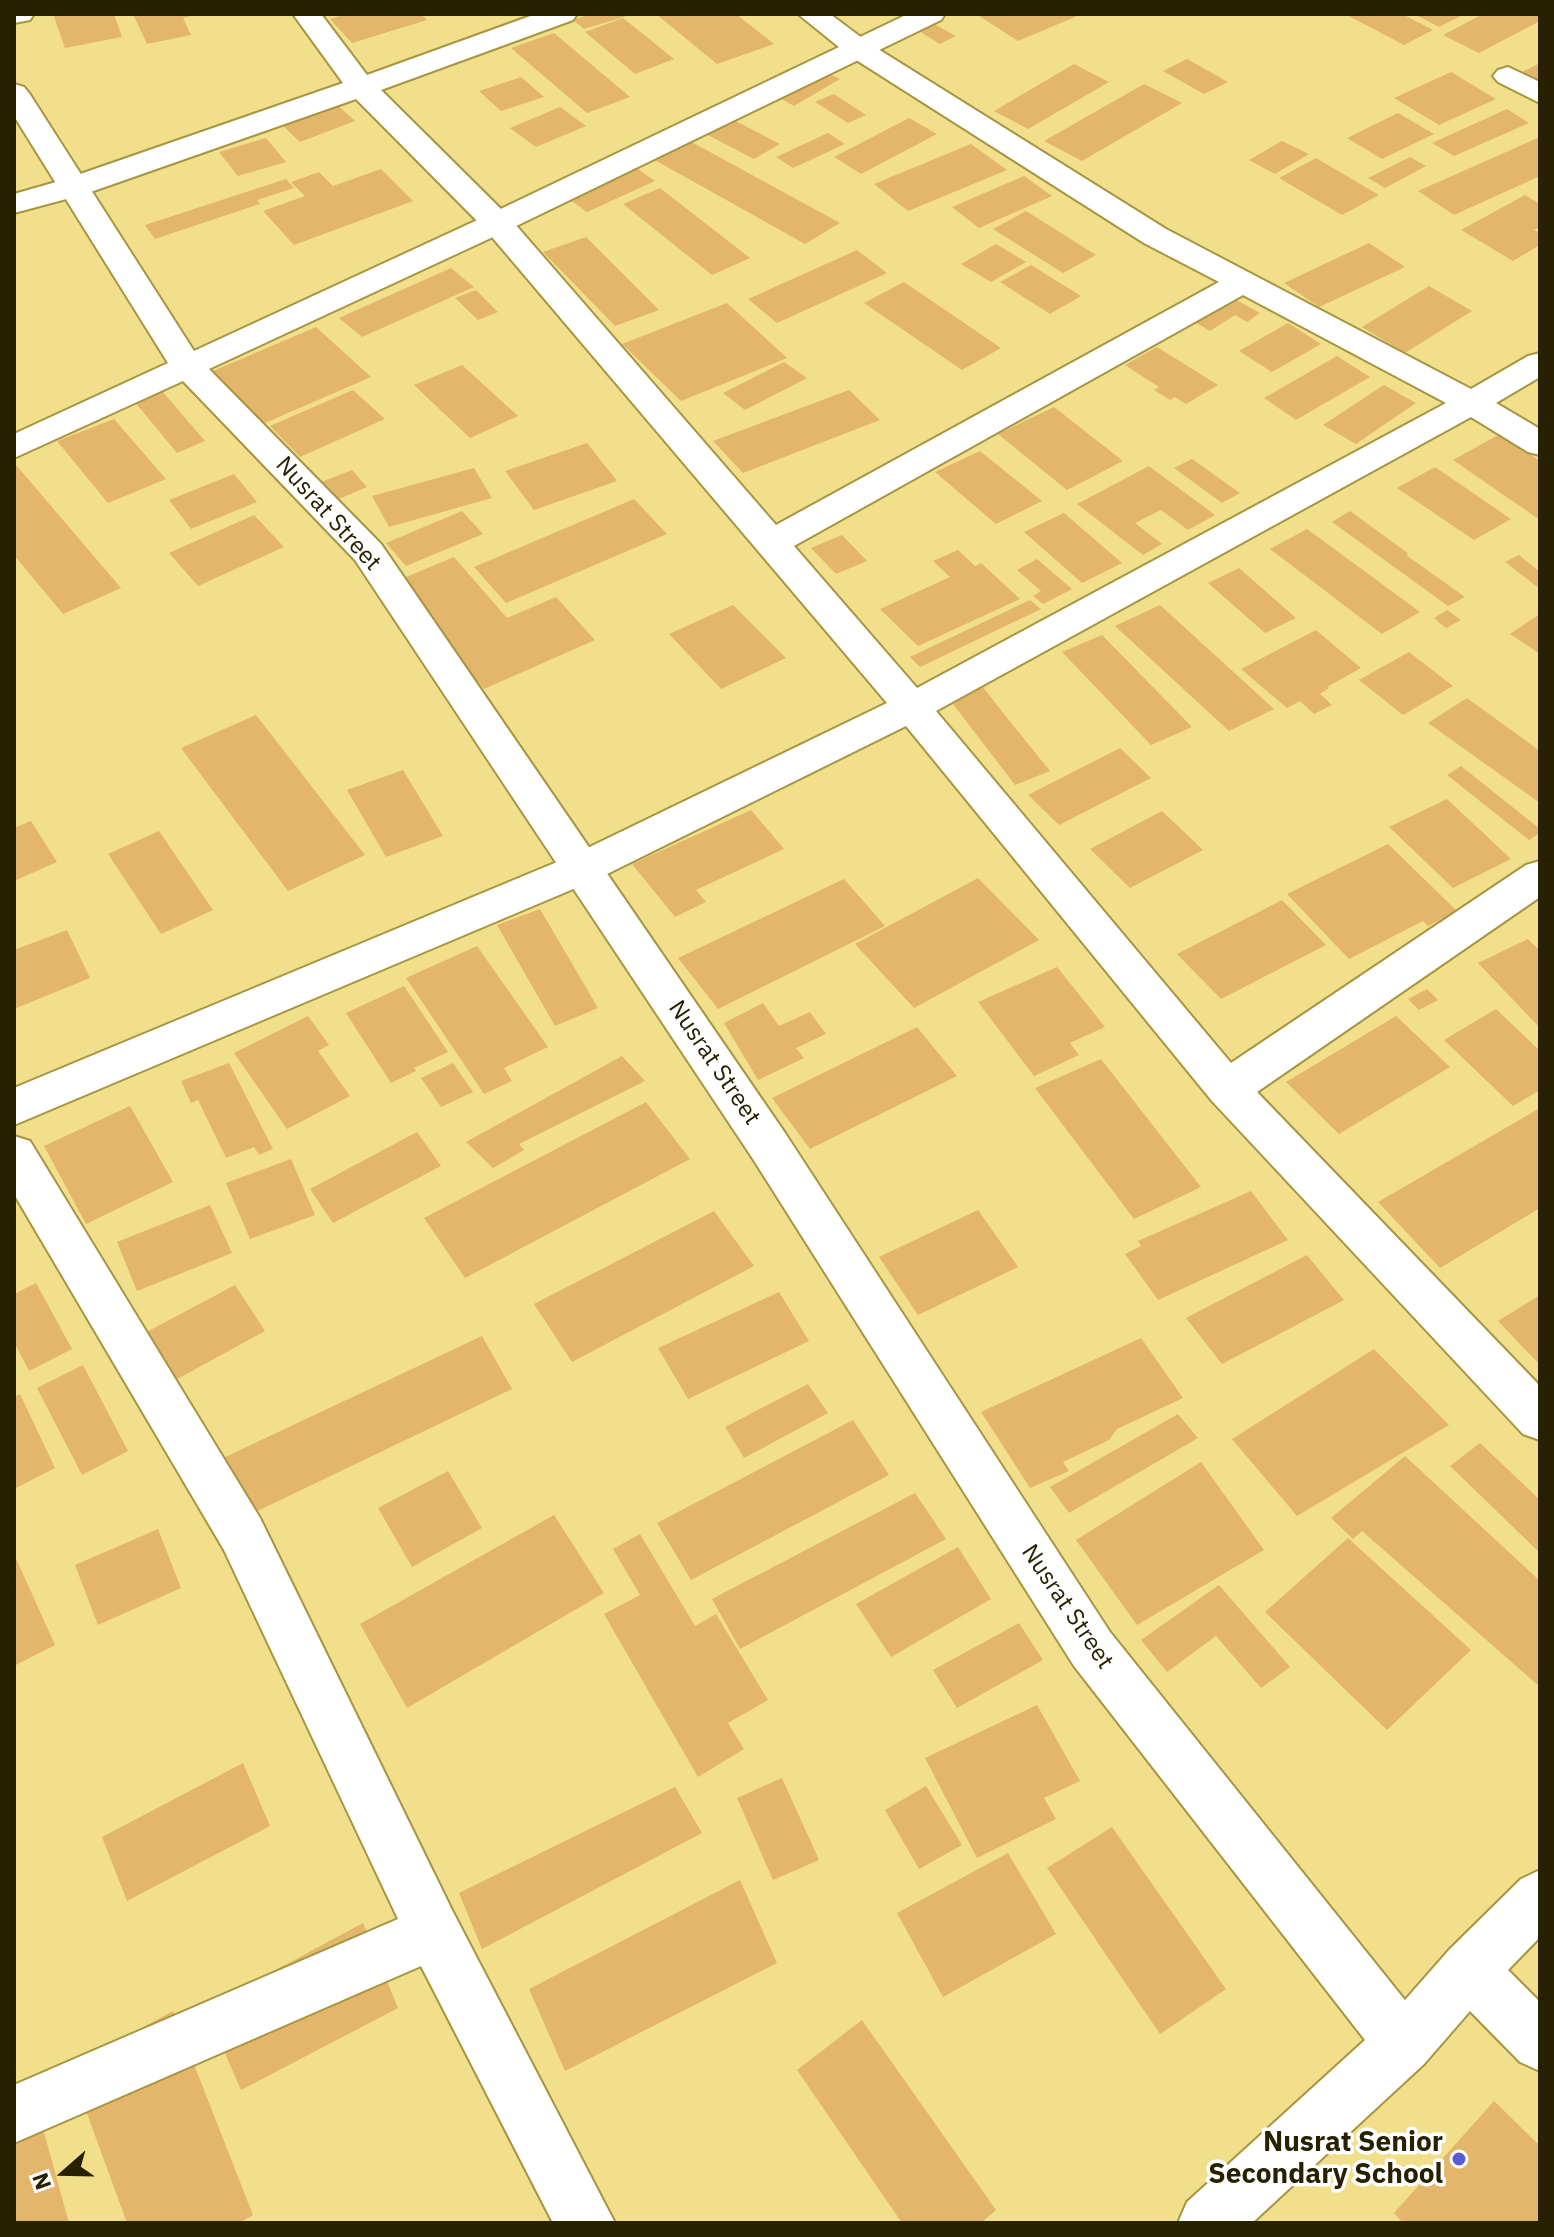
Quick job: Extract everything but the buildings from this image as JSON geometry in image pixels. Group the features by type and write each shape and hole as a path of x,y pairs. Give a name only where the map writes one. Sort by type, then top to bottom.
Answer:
{"street":[{"path":"14,15 20,14"},
{"path":"307,14 361,87 497,223 772,543 912,707 1227,1089 1540,1419"},
{"path":"14,204 74,187 563,14"},
{"path":"812,14 860,50 1111,210 1241,283 1472,403 1540,444"},
{"path":"14,447 497,223 931,14"},
{"path":"1508,76 1540,94"},
{"name":"Nusrat Street","path":"14,93 187,366 368,552 769,1146 1092,1649 1404,2044"},
{"path":"772,543 1241,283"},
{"path":"14,1107 583,868 912,707 1472,403 1540,363"},
{"path":"1227,1089 1540,876"},
{"path":"14,1154 242,1534 433,1932 585,2223"},
{"path":"1208,2223 1404,2044 1469,1970 1540,1898"},
{"path":"14,2114 433,1932"},
{"path":"1469,1970 1540,2042"}],"place":[{"name":"Nusrat Senior Secondary School","path":"1459,2159"}]}
